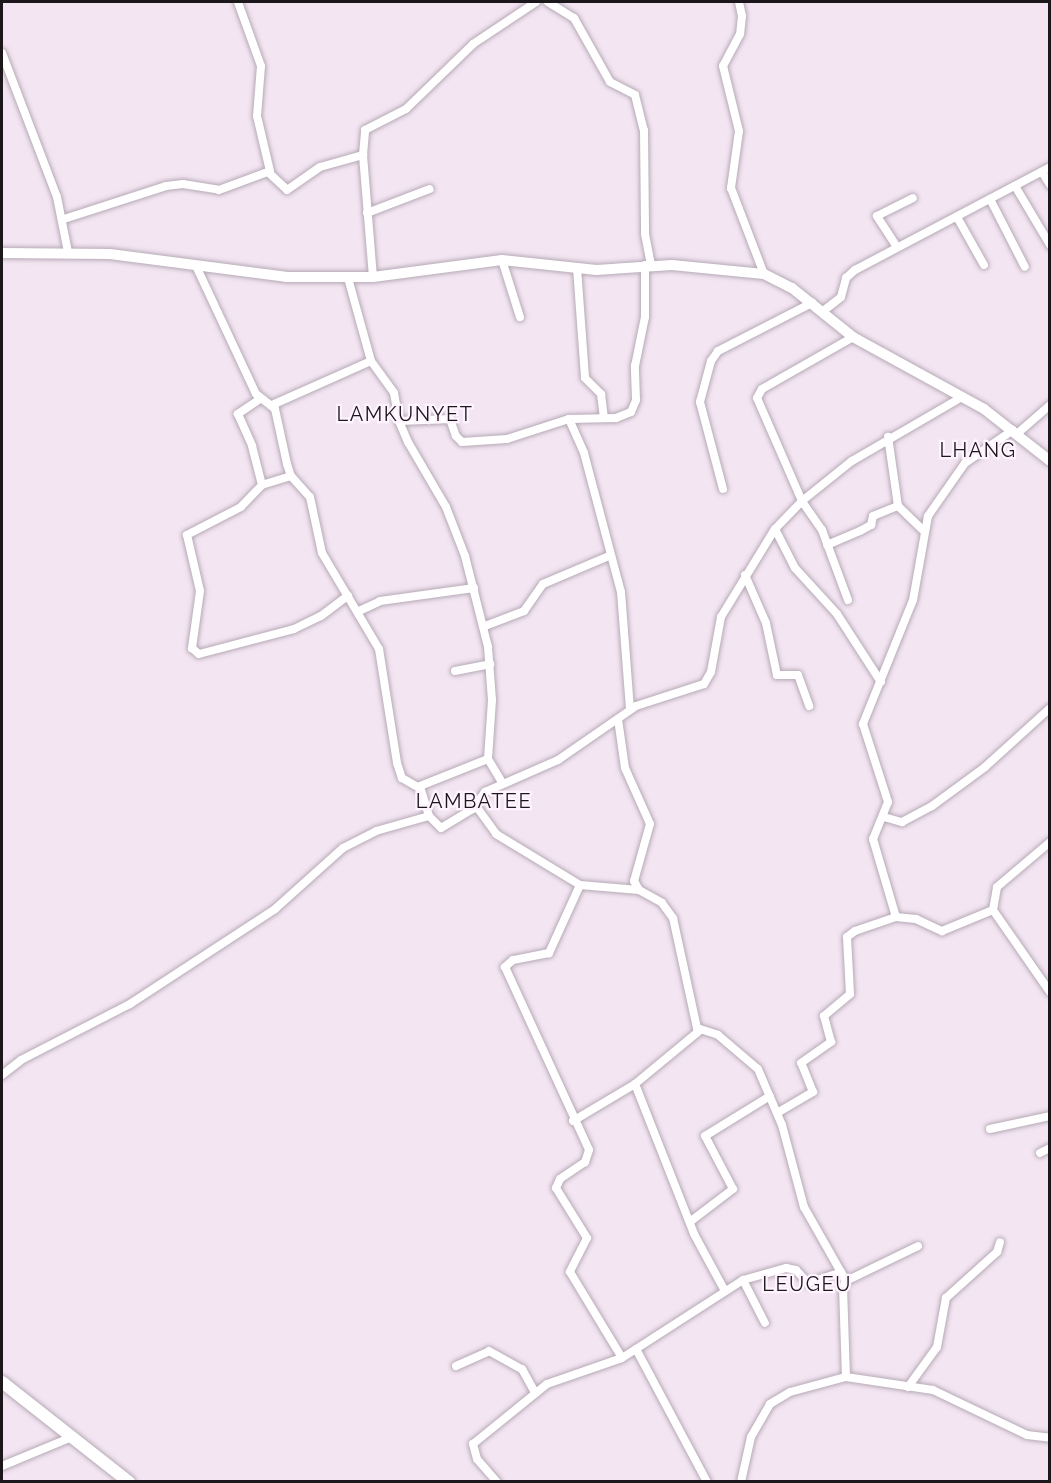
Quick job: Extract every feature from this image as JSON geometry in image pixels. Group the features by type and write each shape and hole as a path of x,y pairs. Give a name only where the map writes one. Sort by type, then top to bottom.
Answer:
{"main road":[{"path":"2,1382 129,1482"}],"street":[{"path":"64,219 166,186 183,184 219,190 268,172 272,166 257,116 261,66 238,2"},
{"path":"373,277 363,155 368,127 406,109 473,44 536,2"},
{"path":"399,422 450,419 456,436 462,442 507,439 569,419 604,418 631,412 636,400 635,366 645,317 648,265 645,234 644,130 635,95 610,82 574,18 548,2"},
{"path":"739,2 742,16 740,34 723,66 740,142 731,188 764,274"},
{"path":"2,53 41,149 64,219 68,252"},
{"path":"268,172 287,190 320,167 363,155"},
{"path":"822,312 841,297 846,278 897,248 1046,170 1050,185"},
{"path":"1015,186 1050,245"},
{"path":"367,213 430,189"},
{"path":"897,248 878,216 913,198"},
{"path":"990,200 1025,267"},
{"path":"957,217 984,265"},
{"path":"2,253 68,252 286,277 373,277 502,260 530,260 577,268 648,265 764,274 812,303 853,337 962,397 1015,431 1050,461"},
{"path":"502,260 520,317"},
{"path":"197,268 260,399 272,405 291,476 309,497 322,552 359,611 379,649 402,778 419,788 429,816 441,828 476,806 482,794 502,782 558,760 630,710 704,684 711,672 721,617 775,529 802,501 888,437 962,397"},
{"path":"577,268 585,378 601,394 604,418"},
{"path":"348,278 371,361 394,393 399,422 446,507 474,588 485,626 490,664 488,759 502,782"},
{"path":"723,489 700,402 711,361 718,351 812,303"},
{"path":"848,600 827,545 802,501 757,395 853,337"},
{"path":"272,405 371,361"},
{"path":"260,399 238,414 252,446 262,485"},
{"path":"896,917 873,838 888,808 885,787 863,724 912,600 923,554 923,530 928,516 964,463 1015,431 1050,405"},
{"path":"569,419 584,453 609,556 623,600 630,710"},
{"path":"888,437 898,506 923,530"},
{"path":"291,476 262,485 241,507 187,535 200,591 193,650 199,654 224,650 294,629 321,616 348,596"},
{"path":"827,545 871,525 873,516 898,506"},
{"path":"775,529 803,579 837,614 881,682"},
{"path":"485,626 524,611 543,584 609,556"},
{"path":"745,575 766,623 777,675 798,675 809,706"},
{"path":"359,611 380,601 474,588"},
{"path":"455,671 490,664"},
{"path":"884,817 902,822 932,806 985,767 1050,708"},
{"path":"618,719 625,768 650,824 633,875 639,890"},
{"path":"419,788 488,759"},
{"path":"476,806 496,834 580,885 639,890 662,903 673,918 699,1031"},
{"path":"2,1075 21,1060 130,1004 275,909 343,848 376,831 429,816"},
{"path":"1050,842 997,887 993,910 1050,992"},
{"path":"580,885 549,952 513,960 505,967 588,1156 560,1179 556,1188 587,1238 570,1272 622,1358"},
{"path":"777,1113 813,1092 801,1063 831,1042 824,1016 850,994 847,937 855,931 896,917 916,919 942,932 993,910"},
{"path":"573,1121 635,1084 699,1031"},
{"path":"699,1031 718,1035 730,1048 753,1063 777,1113 804,1207 846,1281"},
{"path":"635,1084 691,1221 694,1234 725,1291"},
{"path":"691,1221 733,1189 705,1136 770,1096"},
{"path":"990,1129 1050,1116"},
{"path":"1040,1153 1050,1148"},
{"path":"908,1387 916,1370 937,1347 946,1298 996,1252 1000,1242"},
{"path":"846,1377 842,1293 846,1281 918,1245"},
{"path":"497,1482 477,1458 473,1444 547,1384 601,1368 622,1358 743,1280 786,1268 796,1270 808,1283 841,1272"},
{"path":"743,1280 765,1323"},
{"path":"636,1349 706,1482"},
{"path":"456,1366 489,1351 522,1369 535,1392"},
{"path":"741,1482 751,1437 770,1404 790,1392 846,1377 933,1390 1027,1435 1050,1438"},
{"path":"2,1466 72,1437"}],"district":[{"name":"LAMKUNYET","path":"405,414"},
{"name":"LHANG","path":"978,450"},
{"name":"LAMBATEE","path":"474,801"},
{"name":"LEUGEU","path":"807,1284"}]}
